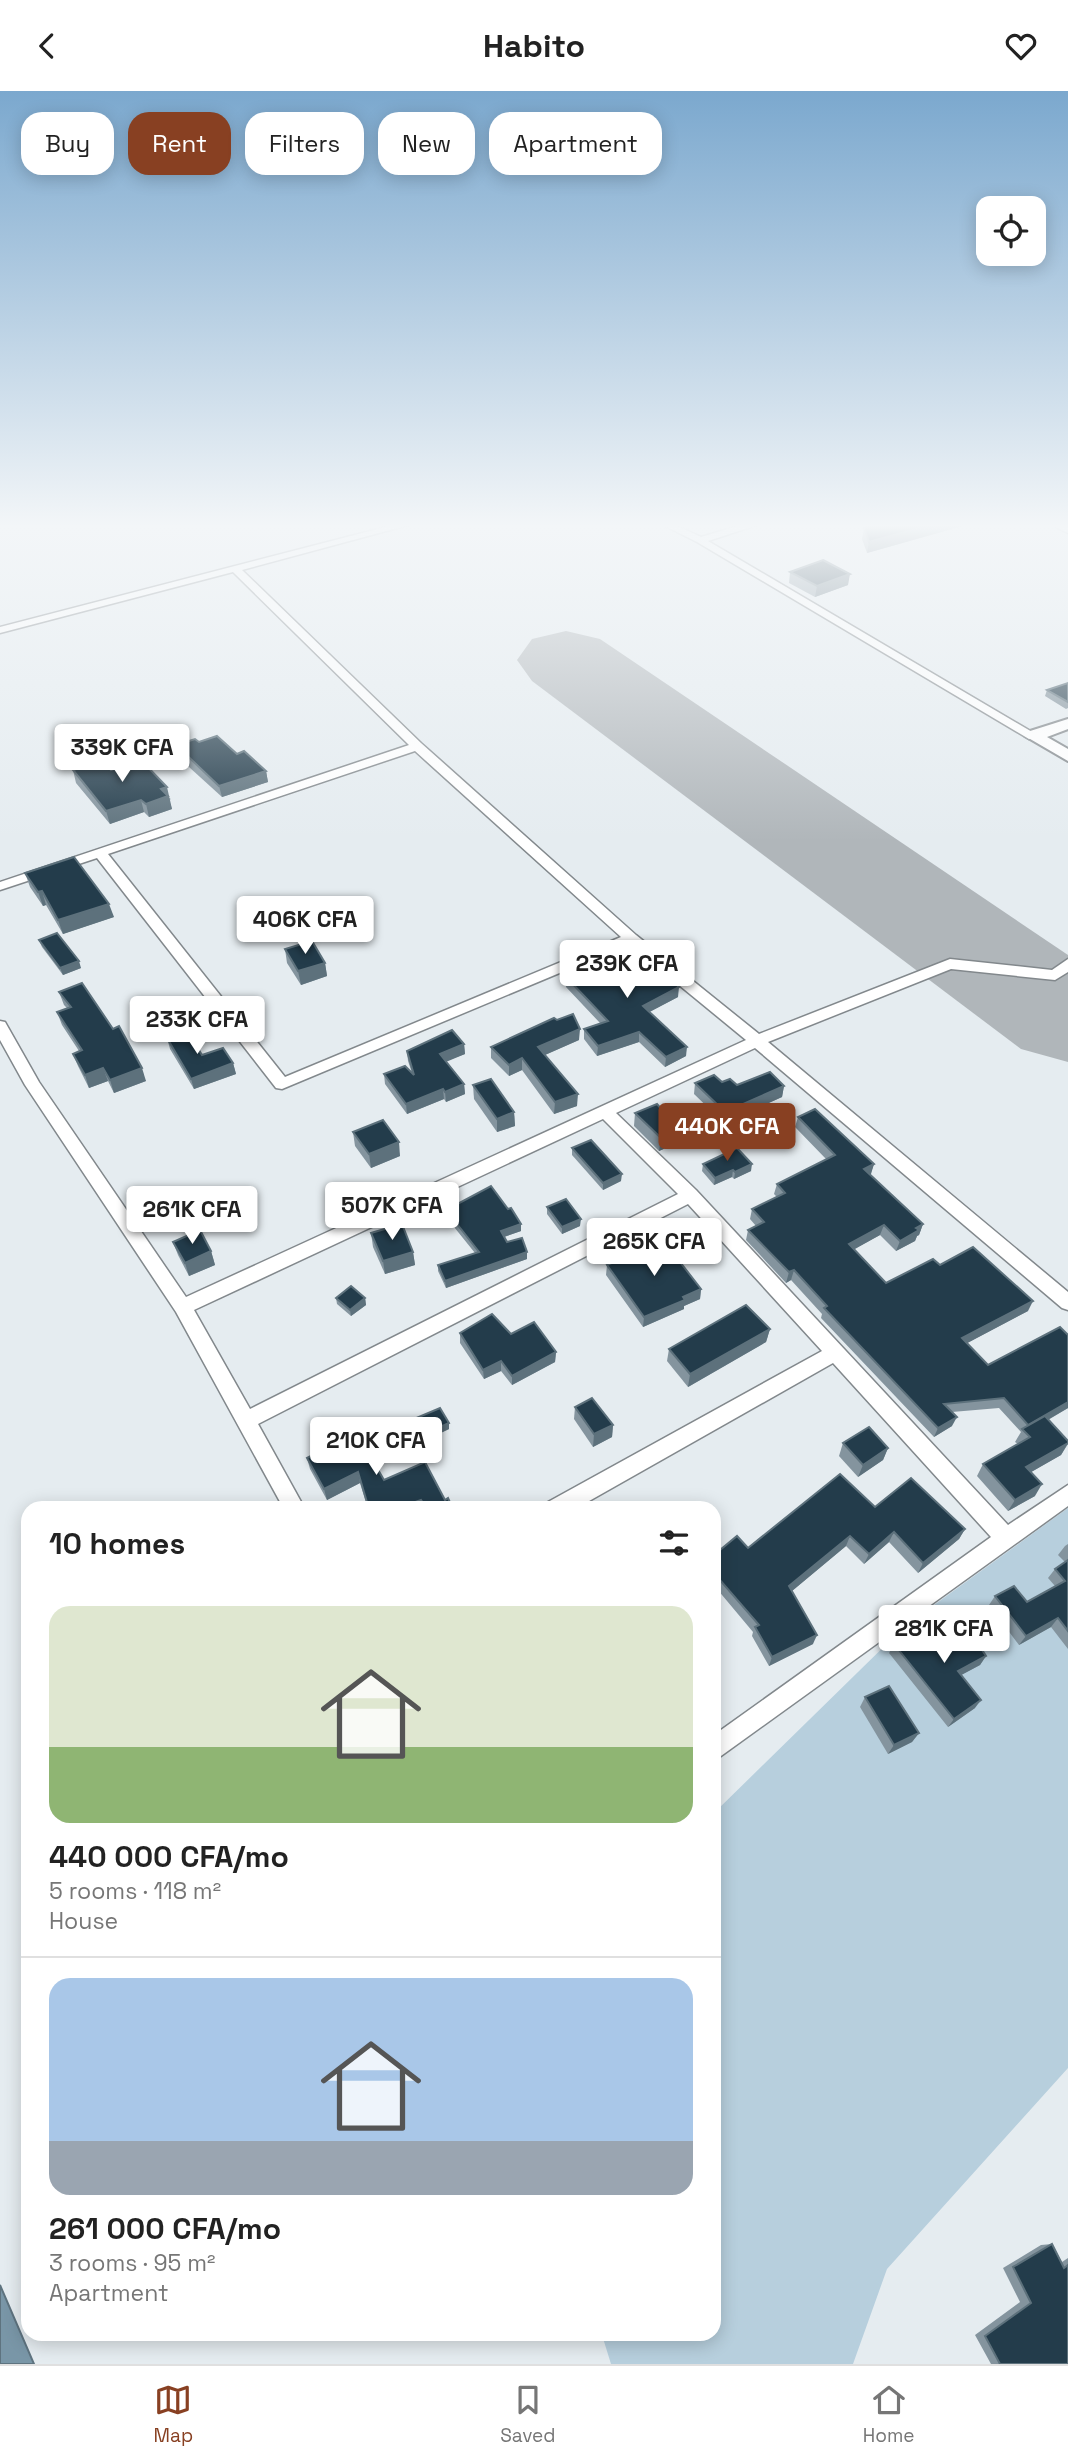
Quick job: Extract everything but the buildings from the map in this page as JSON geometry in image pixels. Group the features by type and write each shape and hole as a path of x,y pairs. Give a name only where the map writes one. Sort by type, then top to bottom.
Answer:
{"main road":[{"path":"1033,736 1068,724"},
{"path":"1033,736 1068,756"}],"street":[{"path":"297,629 417,746 631,938 1068,1303"},
{"path":"851,629 1033,736"},
{"path":"0,886 101,854 237,804 417,746"},
{"path":"101,854 282,1084 631,938"},
{"path":"183,1307 757,1041 950,964 1055,975 1068,964"},
{"path":"0,1026 33,1085 183,1307 291,1501"},
{"path":"604,1111 690,1195 1006,1538"},
{"path":"247,1420 690,1195"},
{"path":"569,1501 836,1352"},
{"path":"721,1744 1068,1495"}],"shaded area":[{"path":"1068,1508 1068,2068 887,2269 853,2364 611,2364 604,2341 721,2341 721,1806 905,1626"},
{"path":"0,2285 21,2334 21,2341 24,2341 34,2364 0,2364"}],"runway":[{"path":"566,660 1068,1018"}]}
